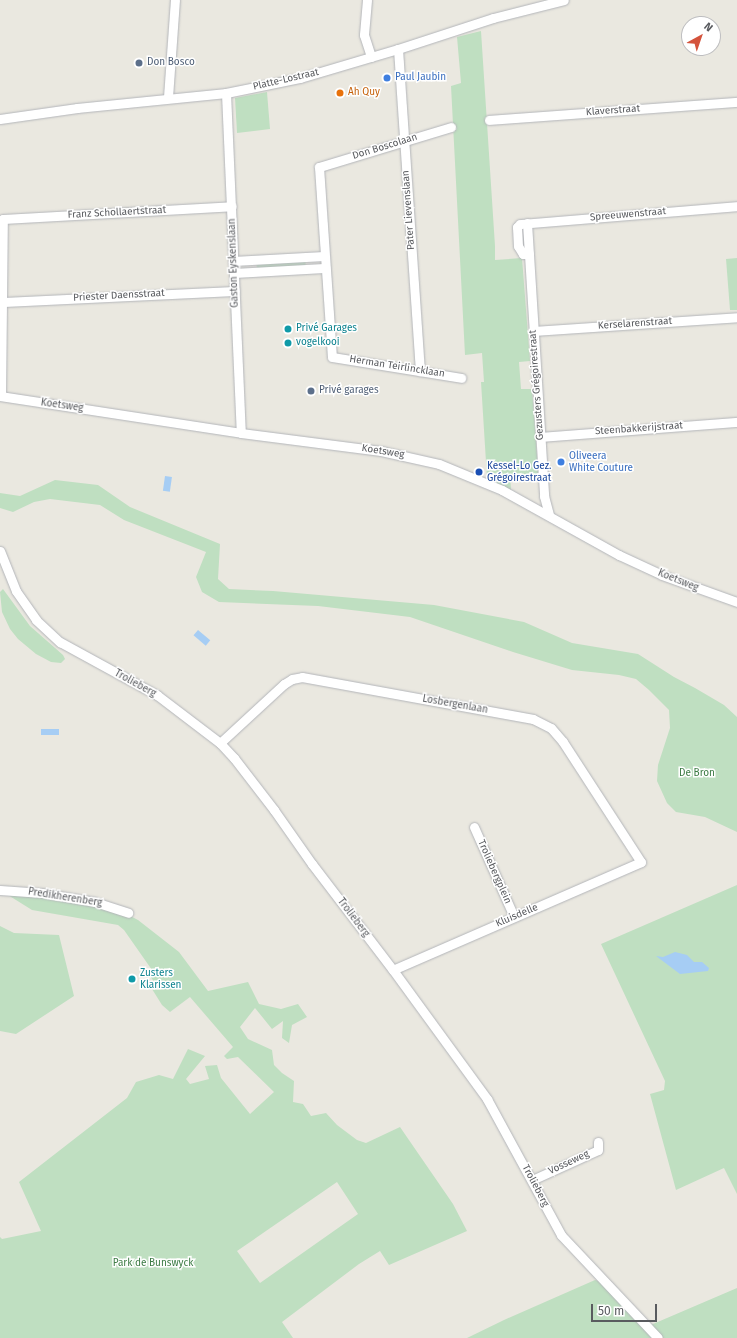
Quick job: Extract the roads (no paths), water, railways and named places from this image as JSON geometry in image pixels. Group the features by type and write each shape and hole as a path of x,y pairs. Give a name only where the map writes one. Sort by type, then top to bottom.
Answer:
{"street":[{"path":"168,97 175,0"},
{"path":"367,0 364,35 372,57"},
{"name":"Platte-Lostraat","path":"0,119 168,97 226,92 300,78 398,49 493,18 562,0"},
{"name":"Pater Lievenslaan","path":"398,49 420,371"},
{"name":"Gaston Eyskenslaan","path":"226,92 241,433"},
{"name":"Klaverstraat","path":"489,120 737,102"},
{"name":"Don Boscolaan","path":"324,256 318,167 451,127"},
{"name":"Franz Schollaertstraat","path":"3,302 3,219 232,206"},
{"name":"Spreeuwenstraat","path":"524,223 737,206"},
{"name":"Gezusters Grégoirestraat","path":"524,223 529,254 544,496 549,515"},
{"path":"233,261 324,256 324,268 234,273"},
{"name":"Herman Teirlincklaan","path":"324,268 332,357 461,378"},
{"name":"Priester Daensstraat","path":"3,302 235,291"},
{"path":"0,396 3,302"},
{"name":"Kerselarenstraat","path":"534,331 737,317"},
{"name":"Koetsweg","path":"0,396 241,433 381,451 438,464 502,490 619,555 705,592 737,602"},
{"name":"Steenbakkerijstraat","path":"541,437 737,422"},
{"name":"Trolieberg","path":"0,551 16,591 36,620 60,642 157,696 220,742 274,810 312,864 393,970 487,1099 561,1235 658,1338"},
{"name":"Losbergenlaan","path":"220,742 284,684 292,679 302,677 533,719 551,728 563,742 641,862"},
{"name":"Troliebergplein","path":"474,827 514,917"},
{"name":"Kluisdelle","path":"393,970 641,862"},
{"name":"Predikherenberg","path":"0,890 42,894 94,902 128,913"},
{"name":"Vosseweg","path":"532,1180 598,1150 598,1142"}],"water":[{"path":"165,476 172,477 170,492 163,491"},
{"path":"198,630 210,640 206,646 194,635"},
{"path":"41,729 59,729 59,735 41,735"},
{"path":"675,952 687,955 694,962 702,962 709,968 708,971 680,974 656,956 663,957"}],"place":[{"name":"Don Bosco","path":"139,63"},
{"name":"Paul Jaubin","path":"387,78"},
{"name":"Ah Quy","path":"340,93"},
{"name":"Privé Garages","path":"288,329"},
{"name":"vogelkooi","path":"288,343"},
{"name":"Privé garages","path":"311,391"},
{"name":"Oliveera White Couture","path":"561,462"},
{"name":"Kessel-Lo Gez. Grégoirestraat","path":"479,472"},
{"name":"Zusters Klarissen","path":"132,979"}],"park label":[{"name":"De Bron","path":"697,774"},
{"name":"Park de Bunswyck","path":"153,1264"}]}
